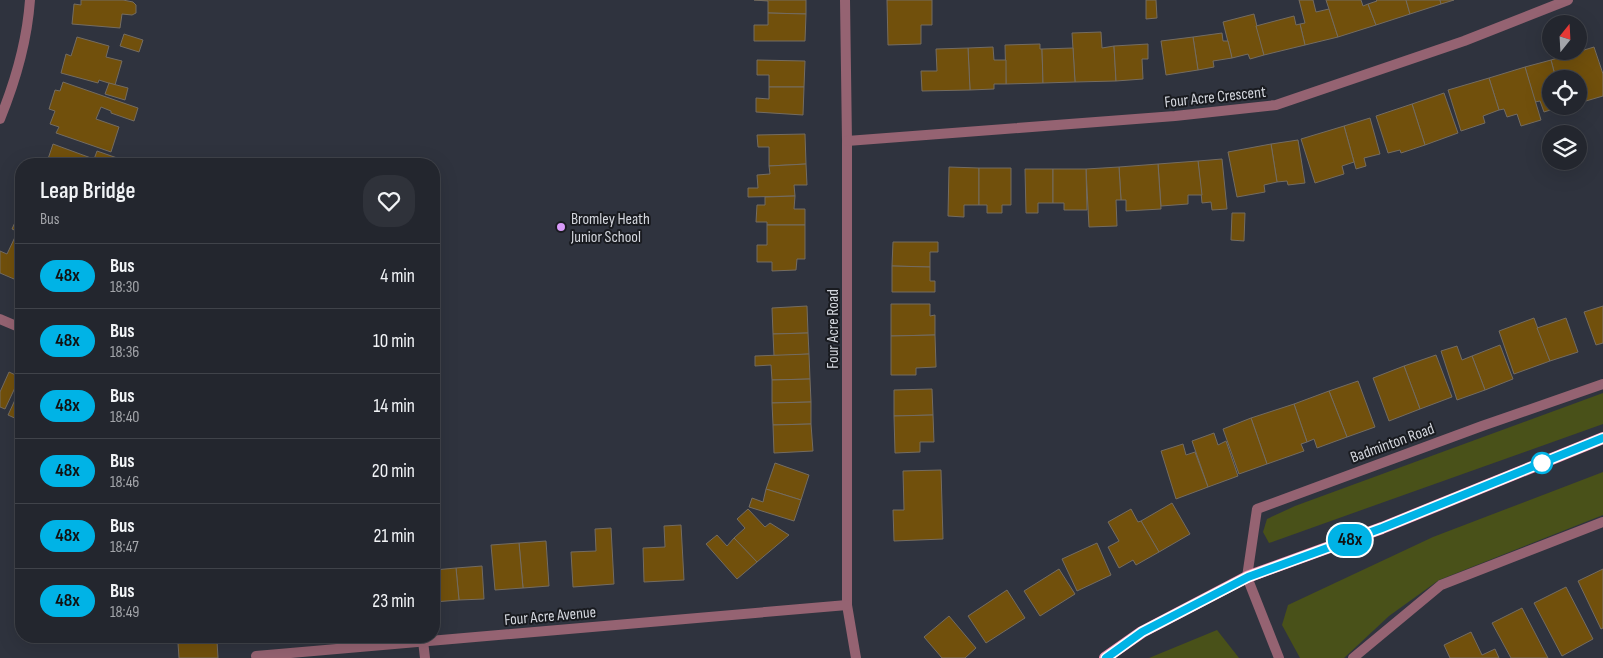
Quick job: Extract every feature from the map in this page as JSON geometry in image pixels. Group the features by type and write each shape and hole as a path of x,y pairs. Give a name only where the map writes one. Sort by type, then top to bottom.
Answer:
{"main road":[{"path":"1106,658 1142,632 1248,577 1382,528 1603,438"}],"street":[{"path":"0,119 20,63 28,27 30,0"},
{"name":"Four Acre Road","path":"846,0 847,606 856,658"},
{"name":"Four Acre Crescent","path":"847,141 1175,116 1276,105 1464,42 1568,0"},
{"path":"0,318 15,325"},
{"name":"Badminton Road","path":"1248,577 1257,509 1482,426 1603,384"},
{"path":"1353,658 1441,585 1603,522"},
{"path":"1248,577 1279,658"},
{"name":"Four Acre Avenue","path":"440,640 847,606"},
{"name":"Four Acre Avenue","path":"256,656 402,643"},
{"path":"424,643 425,658"}],"green space":[{"path":"1603,393 1603,424 1269,543 1263,532 1267,519 1295,506"},
{"path":"1603,472 1603,515 1439,580 1389,616 1344,658 1300,658 1282,625 1288,605 1433,537"},
{"path":"1217,630 1239,658 1149,658"}],"building":[{"path":"81,0 123,0 133,2 136,5 136,13 132,15 122,14 120,28 72,24 74,4 81,5"},
{"path":"754,0 806,0 806,14 768,13 768,1"},
{"path":"887,0 932,0 932,25 921,25 921,44 888,45"},
{"path":"1146,0 1156,0 1157,18 1146,19"},
{"path":"1299,0 1313,0 1316,12 1329,9 1338,37 1305,45 1300,24 1305,23"},
{"path":"1326,0 1361,0 1363,6 1368,4 1376,25 1338,37"},
{"path":"1376,0 1406,0 1410,14 1376,25 1368,4"},
{"path":"1406,0 1440,0 1441,4 1410,14"},
{"path":"1440,0 1454,0 1441,4"},
{"path":"768,13 806,14 805,41 754,41 754,25 768,25"},
{"path":"1254,14 1264,55 1250,59 1248,54 1232,58 1223,22"},
{"path":"1294,16 1296,25 1300,24 1305,45 1264,55 1256,26"},
{"path":"1101,32 1102,48 1114,46 1116,81 1075,82 1072,33"},
{"path":"1222,33 1223,41 1228,41 1232,58 1213,61 1214,67 1198,70 1193,37"},
{"path":"124,34 143,40 139,52 120,46"},
{"path":"77,37 109,46 106,57 122,61 115,85 99,80 98,83 61,73 66,54 71,56"},
{"path":"1193,37 1198,70 1166,75 1161,41"},
{"path":"1040,44 1040,49 1042,49 1043,83 1006,84 1005,45"},
{"path":"1148,44 1148,59 1142,59 1143,79 1116,81 1114,46"},
{"path":"993,47 994,60 1006,60 1006,84 994,84 994,89 970,90 968,48"},
{"path":"1594,47 1603,74 1603,96 1587,101 1587,70 1554,70 1551,60 1588,60 1588,49"},
{"path":"968,48 970,90 922,91 921,71 937,71 936,49"},
{"path":"1073,48 1075,82 1043,83 1042,49"},
{"path":"757,60 805,61 804,87 769,87 769,75 757,75"},
{"path":"1551,60 1554,70 1542,70 1542,106 1540,101 1535,102 1525,67"},
{"path":"1525,67 1541,120 1521,126 1517,114 1507,117 1504,109 1499,110 1489,78"},
{"path":"1489,78 1499,110 1483,116 1485,123 1461,131 1448,90"},
{"path":"63,82 138,108 134,121 111,113 111,111 101,107 96,119 119,127 111,152 56,133 59,127 50,124 55,111 49,109 55,90 60,91"},
{"path":"109,83 128,88 125,100 105,94"},
{"path":"769,87 804,87 803,115 756,112 756,98 769,99"},
{"path":"1444,93 1458,133 1425,145 1412,104"},
{"path":"1412,104 1425,145 1401,153 1400,150 1388,153 1376,116"},
{"path":"1370,118 1380,154 1364,158 1366,166 1356,169 1344,126"},
{"path":"1344,126 1354,162 1342,166 1344,174 1315,183 1301,139"},
{"path":"805,134 806,164 769,166 769,147 758,147 757,135"},
{"path":"1298,140 1305,183 1288,185 1287,181 1277,182 1271,144"},
{"path":"53,144 91,158 48,158"},
{"path":"1271,144 1277,182 1264,185 1265,192 1237,197 1228,152"},
{"path":"97,151 117,158 94,158"},
{"path":"1222,159 1227,209 1212,210 1211,202 1202,203 1198,161"},
{"path":"1198,161 1202,195 1188,195 1188,204 1161,206 1158,164"},
{"path":"806,164 807,185 794,185 795,196 748,197 748,188 758,188 757,175 770,174 769,166"},
{"path":"1158,164 1161,209 1126,211 1126,200 1121,200 1119,167"},
{"path":"949,167 979,168 979,205 964,205 964,217 948,216"},
{"path":"1119,167 1121,200 1116,200 1117,226 1089,227 1086,169"},
{"path":"979,168 1011,168 1011,205 1002,205 1002,213 987,213 987,205 979,205"},
{"path":"1025,169 1053,169 1053,203 1038,203 1038,213 1026,213"},
{"path":"1053,169 1086,169 1087,210 1064,210 1064,203 1053,203"},
{"path":"795,196 794,209 805,209 805,225 767,225 767,222 756,222 757,205 765,205 765,197"},
{"path":"1232,213 1245,213 1244,241 1231,240"},
{"path":"767,225 805,225 805,259 797,259 796,270 772,271 772,262 757,262 757,245 767,245"},
{"path":"15,237 15,279 0,273 0,251 7,254"},
{"path":"893,242 938,242 938,252 930,252 930,267 892,266"},
{"path":"892,266 930,267 930,281 935,281 935,292 892,292"},
{"path":"891,304 930,304 930,316 935,315 935,335 891,336"},
{"path":"807,306 808,333 773,334 772,308"},
{"path":"1603,306 1603,343 1596,345 1584,312"},
{"path":"1534,318 1550,361 1514,374 1499,331"},
{"path":"1566,318 1578,352 1550,361 1537,328"},
{"path":"808,333 809,354 774,356 773,334"},
{"path":"935,335 936,367 916,368 916,375 891,375 891,336"},
{"path":"1500,345 1513,379 1485,390 1472,356"},
{"path":"1457,346 1462,360 1472,356 1485,390 1457,400 1441,351"},
{"path":"809,354 810,379 772,380 771,365 755,366 755,356"},
{"path":"1436,355 1452,397 1420,409 1404,366"},
{"path":"1404,366 1420,409 1389,421 1373,378"},
{"path":"9,372 15,375 15,388 5,409 0,407 0,392"},
{"path":"810,379 811,402 772,403 772,380"},
{"path":"1358,381 1375,427 1347,437 1329,391"},
{"path":"932,389 933,415 894,416 894,390"},
{"path":"1329,391 1347,437 1317,448 1314,439 1307,442 1294,404"},
{"path":"15,400 15,418 8,415"},
{"path":"811,402 811,424 773,425 772,403"},
{"path":"1294,404 1307,442 1301,444 1304,451 1267,464 1251,418"},
{"path":"933,415 934,442 920,442 920,452 895,453 894,416"},
{"path":"1251,418 1267,464 1239,474 1223,429"},
{"path":"811,424 813,451 774,453 773,425"},
{"path":"1214,433 1218,445 1226,441 1238,476 1208,487 1192,441"},
{"path":"1183,444 1186,455 1195,452 1208,487 1176,499 1161,451"},
{"path":"775,463 809,475 801,500 766,489"},
{"path":"941,470 943,539 894,541 893,510 904,510 903,471"},
{"path":"766,489 801,500 794,521 749,507 752,498 763,502"},
{"path":"1172,503 1190,534 1159,552 1141,521"},
{"path":"748,509 765,527 770,523 789,535 757,562 734,538 745,528 737,519"},
{"path":"1131,509 1138,522 1141,521 1159,552 1136,565 1133,560 1119,568 1108,547 1119,541 1108,522"},
{"path":"681,525 684,580 644,582 643,548 665,547 664,526"},
{"path":"611,528 614,584 573,587 571,552 596,551 595,529"},
{"path":"717,535 727,546 734,538 757,562 737,579 706,544"},
{"path":"546,541 549,586 523,588 519,543"},
{"path":"519,543 523,588 495,590 491,545"},
{"path":"1097,543 1111,575 1077,591 1062,559"},
{"path":"482,566 484,599 459,600 456,568"},
{"path":"456,568 459,600 440,602 440,569"},
{"path":"1059,569 1075,594 1040,616 1024,591"},
{"path":"1603,569 1603,628 1601,629 1578,581"},
{"path":"1566,587 1593,639 1562,656 1534,603"},
{"path":"1007,590 1025,618 986,643 968,616"},
{"path":"1522,608 1548,658 1511,658 1492,623"},
{"path":"949,616 976,648 965,658 942,658 924,637"},
{"path":"1471,632 1482,655 1495,649 1499,658 1450,658 1444,645"},
{"path":"178,643 217,643 218,658 179,658"}],"bus line":[{"name":"48x","path":"1106,658 1142,632 1248,577 1382,528 1603,438"}],"place":[{"name":"Bromley Heath Junior School","path":"561,227"}]}
